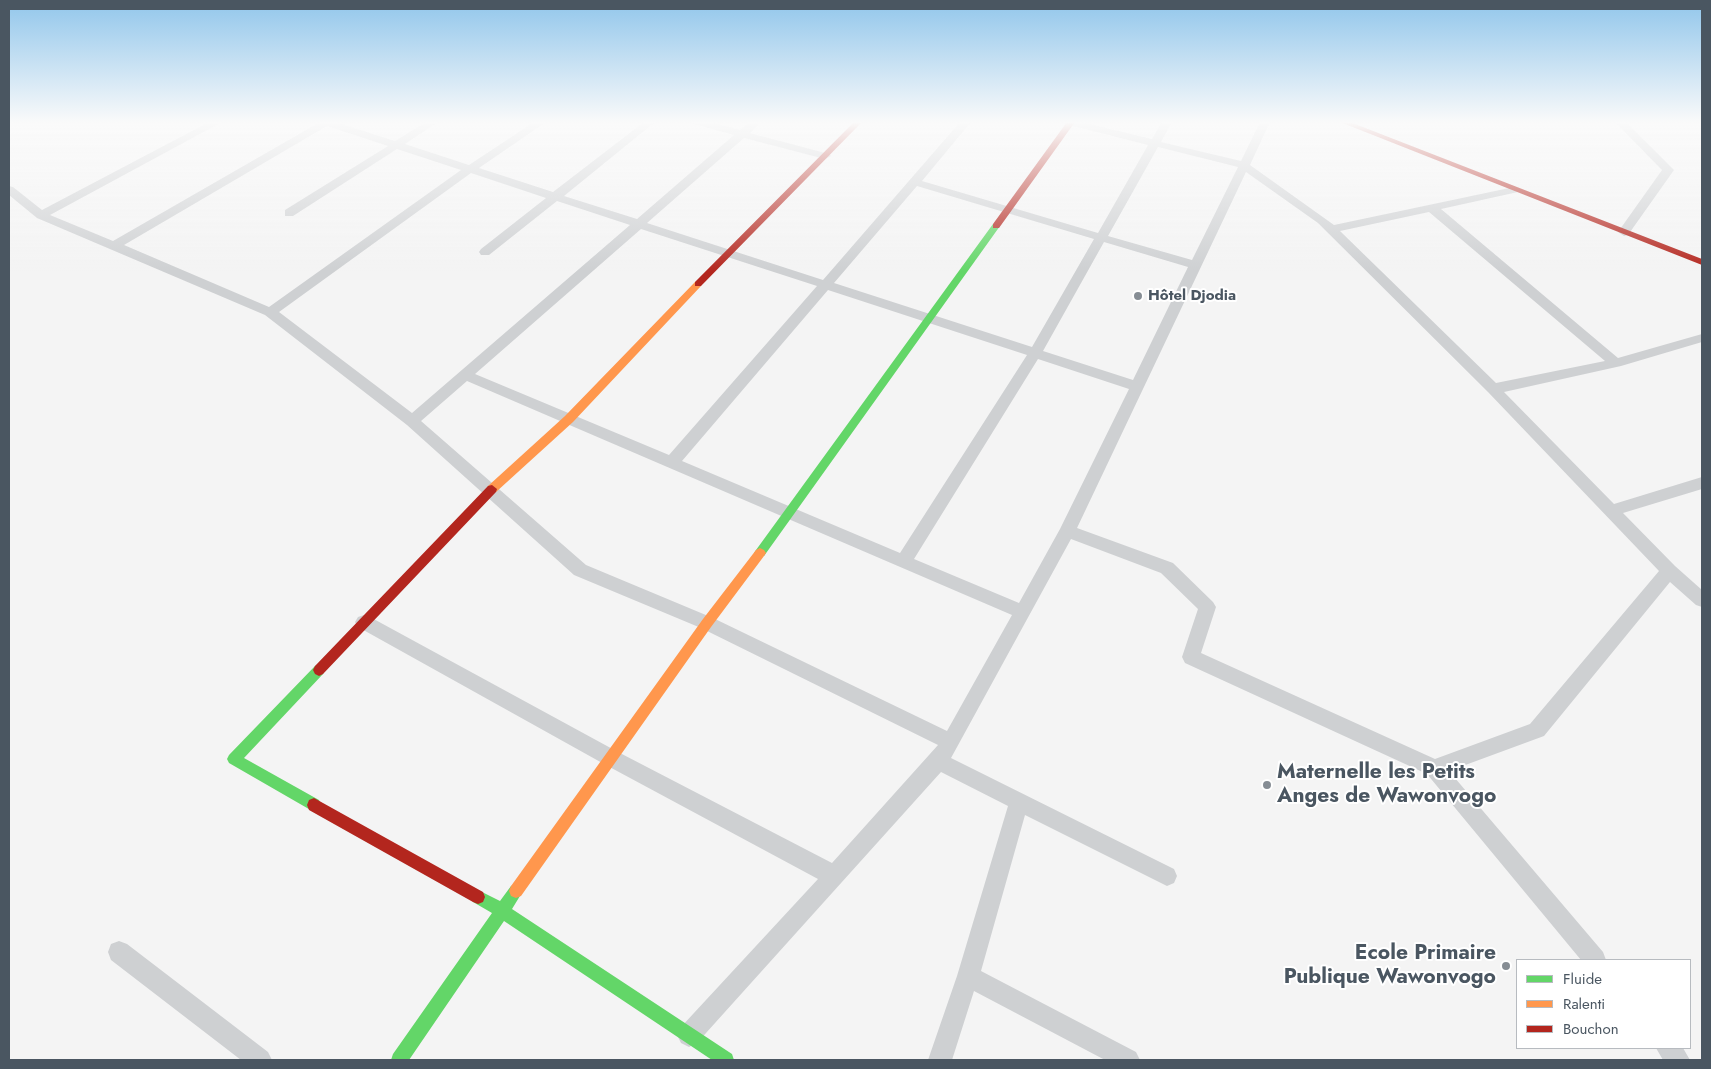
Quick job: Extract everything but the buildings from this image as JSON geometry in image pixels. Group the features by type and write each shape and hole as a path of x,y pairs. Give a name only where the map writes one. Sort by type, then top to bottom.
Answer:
{"street":[{"path":"41,215 123,172"},
{"path":"114,246 241,172"},
{"path":"289,213 354,172"},
{"path":"270,312 466,172"},
{"path":"479,172 1136,386"},
{"path":"485,252 587,172"},
{"path":"412,421 700,172"},
{"path":"726,1060 502,911 234,759 491,490 569,419 728,253 809,172"},
{"path":"672,462 923,172"},
{"path":"399,1060 502,911 707,623 790,513 1035,172"},
{"path":"904,561 1035,353 1137,172"},
{"path":"689,1035 836,876 938,761 951,742 1067,531 1240,172"},
{"path":"1253,172 1331,228 1493,389 1670,571 1702,600"},
{"path":"1469,172 1702,262"},
{"path":"1624,232 1667,172"},
{"path":"914,182 1194,265"},
{"path":"9,189 41,215 270,312 412,421 580,570 707,623 951,742"},
{"path":"1331,228 1514,190"},
{"path":"1431,207 1616,362"},
{"path":"1493,389 1616,362 1702,338"},
{"path":"465,375 1023,612"},
{"path":"1611,511 1702,483"},
{"path":"1067,531 1168,568 1207,607 1191,657 1434,768 1594,959"},
{"path":"1434,768 1538,730 1670,571"},
{"path":"364,622 611,758 836,876"},
{"path":"938,761 1167,876"},
{"path":"940,1060 968,976 1019,802"},
{"path":"118,952 260,1060"},
{"path":"968,976 1128,1060"},
{"path":"1669,1049 1678,1060"}],"traffic: fast":[{"path":"760,553 996,226"},
{"path":"314,805 234,759 319,670"},
{"path":"399,1060 516,891"},
{"path":"478,897 726,1060"}],"traffic: slow":[{"path":"492,489 569,419 698,284"},
{"path":"516,891 707,623 760,553"}],"traffic: jam":[{"path":"698,284 809,172"},
{"path":"996,226 1035,172"},
{"path":"1472,172 1702,262"},
{"path":"319,670 492,489"},
{"path":"314,805 478,897"}],"place":[{"name":"Hôtel Djodia","path":"1138,296"},
{"name":"Maternelle les Petits Anges de Wawonvogo","path":"1267,785"},
{"name":"Ecole Primaire Publique Wawonvogo","path":"1506,966"}]}
